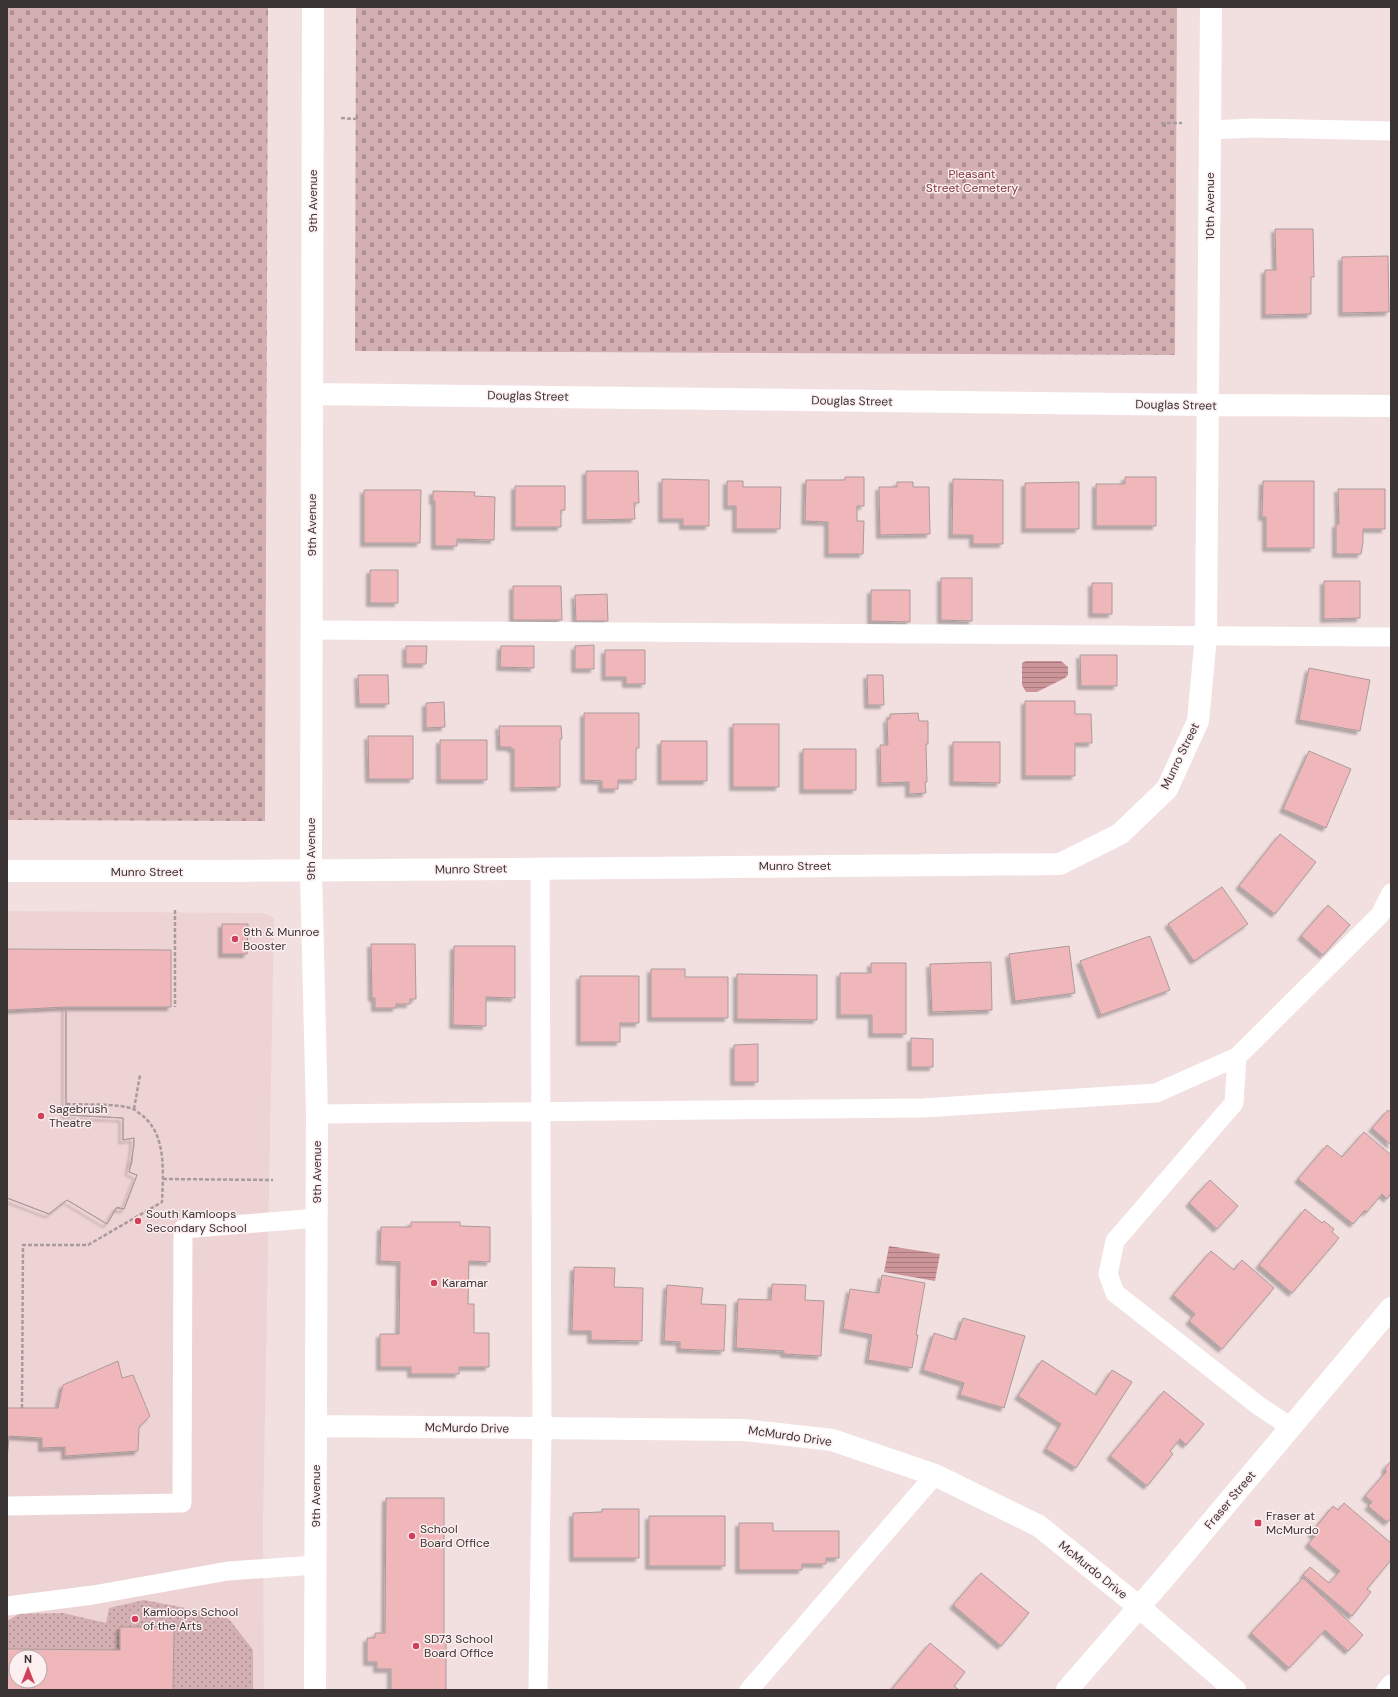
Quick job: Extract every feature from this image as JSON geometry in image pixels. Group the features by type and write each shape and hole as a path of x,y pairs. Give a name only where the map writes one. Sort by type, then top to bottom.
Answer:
{"street":[{"name":"9th Avenue","path":"313,7 311,872 317,1114 315,1690"},
{"name":"10th Avenue","path":"1208,405 1212,7"},
{"name":"Douglas Street","path":"313,394 1391,406"},
{"name":"Munro Street","path":"7,871 311,872 540,868 1060,864 1120,834 1167,789 1198,721 1206,636 1208,405"},
{"name":"Fraser Street","path":"1067,1690 1138,1606 1165,1577 1391,1308"},
{"name":"McMurdo Drive","path":"317,1426 744,1430 832,1440 935,1474 1039,1526 1138,1606 1235,1690"}],"lane":[{"path":"1210,130 1253,128 1391,131"},
{"path":"311,630 1391,637"},
{"path":"538,1690 542,1428 540,868"},
{"path":"317,1114 924,1108 1156,1093 1237,1057 1380,915 1391,893"},
{"path":"1237,1057 1234,1103 1114,1242 1108,1274 1114,1293 1259,1406 1291,1427"},
{"path":"7,1506 182,1503 183,1229 317,1218"},
{"path":"749,1690 935,1474"},
{"path":"7,1606 93,1594 228,1572 316,1565"},
{"path":"1386,1690 1391,1684"}],"path":[{"path":"341,118 356,118"},
{"path":"175,910 175,1007"},
{"path":"134,1109 140,1075"},
{"path":"22,1408 23,1245 88,1245 162,1202 164,1163 158,1140 150,1122 134,1109 112,1105 66,1104"},
{"path":"163,1179 273,1180"}],"shaded area":[{"path":"1026,661 1061,661 1068,667 1068,675 1037,692 1026,692 1022,685 1022,663"},
{"name":"South Kamloops Secondary School","path":"7,911 263,913 274,918 263,1525 264,1690 7,1690"},
{"path":"889,1246 940,1254 935,1281 884,1272"}],"green space":[{"path":"7,7 268,7 265,821 7,820"},
{"name":"Pleasant Street Cemetery","path":"356,7 1177,7 1175,355 355,351"},
{"path":"144,1600 191,1609 229,1619 253,1650 253,1690 173,1690 174,1627 120,1627 120,1650 7,1649 7,1621 19,1614 63,1613 106,1623 109,1608"}],"building":[{"path":"1275,229 1313,229 1314,277 1311,277 1311,314 1265,315 1265,270 1276,270"},
{"path":"1388,256 1389,312 1342,313 1342,257"},
{"path":"586,471 638,471 639,503 634,503 635,519 586,520"},
{"path":"845,477 864,477 864,506 857,506 857,521 864,521 863,554 828,554 828,522 805,521 806,480 845,480"},
{"path":"1125,477 1156,477 1156,526 1096,526 1096,484 1125,484"},
{"path":"662,479 709,480 709,526 683,526 683,519 662,519"},
{"path":"953,479 1003,480 1003,544 973,544 973,535 952,535"},
{"path":"727,481 743,481 743,487 781,487 780,529 736,529 736,506 727,506"},
{"path":"1263,481 1314,481 1314,548 1266,548 1266,517 1262,517"},
{"path":"897,482 913,482 913,487 929,487 930,534 880,535 879,487 897,487"},
{"path":"1079,482 1079,529 1025,529 1025,483"},
{"path":"515,486 565,486 565,510 561,510 561,527 515,527"},
{"path":"1338,489 1385,489 1385,529 1363,529 1361,554 1336,554 1336,524 1339,524"},
{"path":"364,490 421,490 420,543 364,543"},
{"path":"433,491 475,492 474,496 495,497 494,540 457,539 457,546 435,546 435,501 433,501"},
{"path":"370,570 398,570 398,603 370,603"},
{"path":"941,578 972,578 972,621 941,620"},
{"path":"1324,581 1360,581 1360,618 1324,619"},
{"path":"1092,583 1112,583 1112,614 1092,614"},
{"path":"513,586 561,586 562,620 513,620"},
{"path":"871,590 910,590 910,622 871,621"},
{"path":"607,594 608,621 576,621 575,595"},
{"path":"594,645 594,669 575,669 575,646"},
{"path":"406,646 427,646 426,664 406,664"},
{"path":"501,646 534,646 534,668 500,667"},
{"path":"605,650 645,650 645,684 626,684 626,677 605,677"},
{"path":"1080,655 1117,655 1117,686 1081,686"},
{"path":"1309,668 1370,680 1360,731 1299,720"},
{"path":"358,675 388,675 389,704 359,704"},
{"path":"867,675 883,675 884,705 868,705"},
{"path":"1025,701 1075,701 1075,714 1091,714 1092,743 1075,743 1075,776 1025,776"},
{"path":"444,702 445,727 426,728 426,703"},
{"path":"584,713 639,713 639,748 636,748 636,780 618,780 618,789 602,789 602,781 584,780"},
{"path":"918,713 919,721 928,721 928,744 926,744 926,793 909,794 909,782 881,783 880,745 888,745 887,719 890,719 890,714"},
{"path":"733,724 779,724 779,787 733,787"},
{"path":"499,726 561,726 562,739 560,739 560,787 514,788 514,749 511,749 511,747 500,747"},
{"path":"368,736 413,736 413,779 369,779"},
{"path":"440,740 487,740 487,780 440,780"},
{"path":"661,741 707,741 707,781 661,781"},
{"path":"953,742 1000,742 1000,783 953,782"},
{"path":"803,749 856,749 856,790 803,790"},
{"path":"1309,751 1351,769 1326,828 1283,809"},
{"path":"1280,834 1316,862 1275,914 1239,886"},
{"path":"1222,887 1248,924 1194,961 1168,924"},
{"path":"1328,905 1350,925 1323,955 1301,936"},
{"name":"9th & Munroe Booster","path":"222,924 248,924 247,954 222,954"},
{"path":"1150,936 1170,990 1101,1015 1080,961"},
{"path":"371,944 415,944 416,999 410,999 410,1004 396,1004 396,1008 375,1008 375,998 372,998"},
{"path":"454,946 515,946 515,998 486,997 486,1026 453,1025"},
{"path":"1069,946 1075,993 1015,1001 1009,954"},
{"name":"Sagebrush Theatre","path":"7,949 171,950 171,1007 66,1007 66,1115 123,1118 123,1140 134,1138 132,1162 129,1172 137,1175 124,1209 117,1207 107,1224 67,1200 49,1214 7,1198"},
{"path":"991,962 992,1010 932,1012 930,964"},
{"path":"871,963 906,963 906,1034 872,1034 872,1015 840,1015 840,973 871,973"},
{"path":"651,969 685,969 685,977 728,977 728,1018 651,1018"},
{"path":"737,974 817,975 817,1020 737,1019"},
{"path":"580,976 639,976 639,1023 620,1023 620,1042 580,1042"},
{"name":"Sagebrush Theatre","path":"66,1007 66,1115 123,1118 123,1140 134,1138 129,1172 137,1175 124,1209 116,1208 107,1224 67,1200 49,1214 7,1198 7,1010"},
{"path":"911,1038 933,1039 933,1067 911,1067"},
{"path":"758,1044 758,1082 734,1082 734,1045"},
{"path":"1388,1110 1391,1112 1391,1145 1372,1128"},
{"path":"1364,1132 1391,1155 1391,1193 1387,1199 1382,1194 1366,1213 1365,1210 1353,1224 1298,1179 1327,1145 1342,1157"},
{"path":"1210,1180 1238,1206 1217,1229 1189,1203"},
{"path":"1305,1209 1322,1223 1324,1221 1334,1229 1332,1232 1339,1238 1292,1293 1259,1265"},
{"name":"Karamar","path":"411,1222 460,1222 460,1226 490,1227 490,1262 469,1261 468,1304 474,1304 474,1333 489,1333 489,1367 459,1367 459,1374 411,1374 411,1367 380,1367 380,1334 399,1334 400,1262 380,1261 381,1227 411,1227"},
{"path":"1211,1251 1234,1270 1242,1260 1274,1288 1222,1349 1189,1321 1195,1314 1173,1295"},
{"path":"574,1267 615,1268 614,1287 643,1288 642,1341 591,1340 591,1331 572,1331"},
{"path":"882,1275 925,1283 912,1368 868,1360 872,1335 843,1329 850,1289 879,1293"},
{"path":"772,1284 806,1285 805,1300 824,1301 821,1356 784,1354 784,1351 736,1348 738,1299 771,1300"},
{"path":"667,1285 703,1288 701,1304 726,1305 724,1351 680,1349 680,1342 664,1341"},
{"path":"963,1318 1025,1336 1004,1408 960,1395 964,1383 923,1370 934,1333 956,1340"},
{"path":"1042,1360 1096,1395 1112,1370 1132,1382 1076,1468 1046,1449 1061,1424 1018,1396"},
{"path":"118,1361 122,1378 133,1375 150,1416 139,1427 138,1451 65,1456 65,1447 42,1448 42,1438 9,1436 7,1459 7,1408 58,1408 63,1385"},
{"path":"1164,1391 1204,1424 1186,1445 1180,1439 1170,1451 1173,1454 1147,1486 1110,1456"},
{"path":"1391,1461 1391,1519 1387,1522 1368,1506 1372,1502 1365,1496 1386,1472 1385,1468"},
{"path":"386,1498 444,1498 444,1641 446,1641 446,1690 391,1690 391,1669 377,1669 377,1662 367,1662 367,1638 375,1638 375,1633 385,1633"},
{"path":"1344,1503 1391,1543 1391,1560 1367,1589 1371,1592 1352,1616 1303,1575 1310,1567 1329,1583 1340,1571 1308,1544 1315,1536 1311,1533 1333,1506 1338,1510"},
{"path":"602,1509 639,1509 639,1558 573,1558 573,1513 602,1512"},
{"path":"649,1516 725,1516 725,1566 649,1566"},
{"path":"739,1523 773,1523 773,1531 839,1531 839,1558 826,1558 826,1564 802,1564 802,1570 739,1570"},
{"path":"981,1573 1029,1613 1001,1646 953,1605"},
{"path":"1303,1578 1363,1635 1348,1651 1325,1630 1289,1668 1251,1633"},
{"name":"Kamloops School of the Arts","path":"120,1627 174,1627 173,1690 7,1690 7,1649 8,1689 48,1689 48,1649 120,1650"},
{"path":"930,1643 965,1672 954,1686 959,1690 891,1690"}],"place":[{"name":"9th & Munroe Booster","path":"235,939"},
{"name":"Sagebrush Theatre","path":"41,1116"},
{"name":"South Kamloops Secondary School","path":"138,1221"},
{"name":"Karamar","path":"434,1283"},
{"name":"Fraser at McMurdo","path":"1258,1523"},
{"name":"School Board Office","path":"412,1536"},
{"name":"Kamloops School of the Arts","path":"135,1619"},
{"name":"SD73 School Board Office","path":"416,1646"}]}
